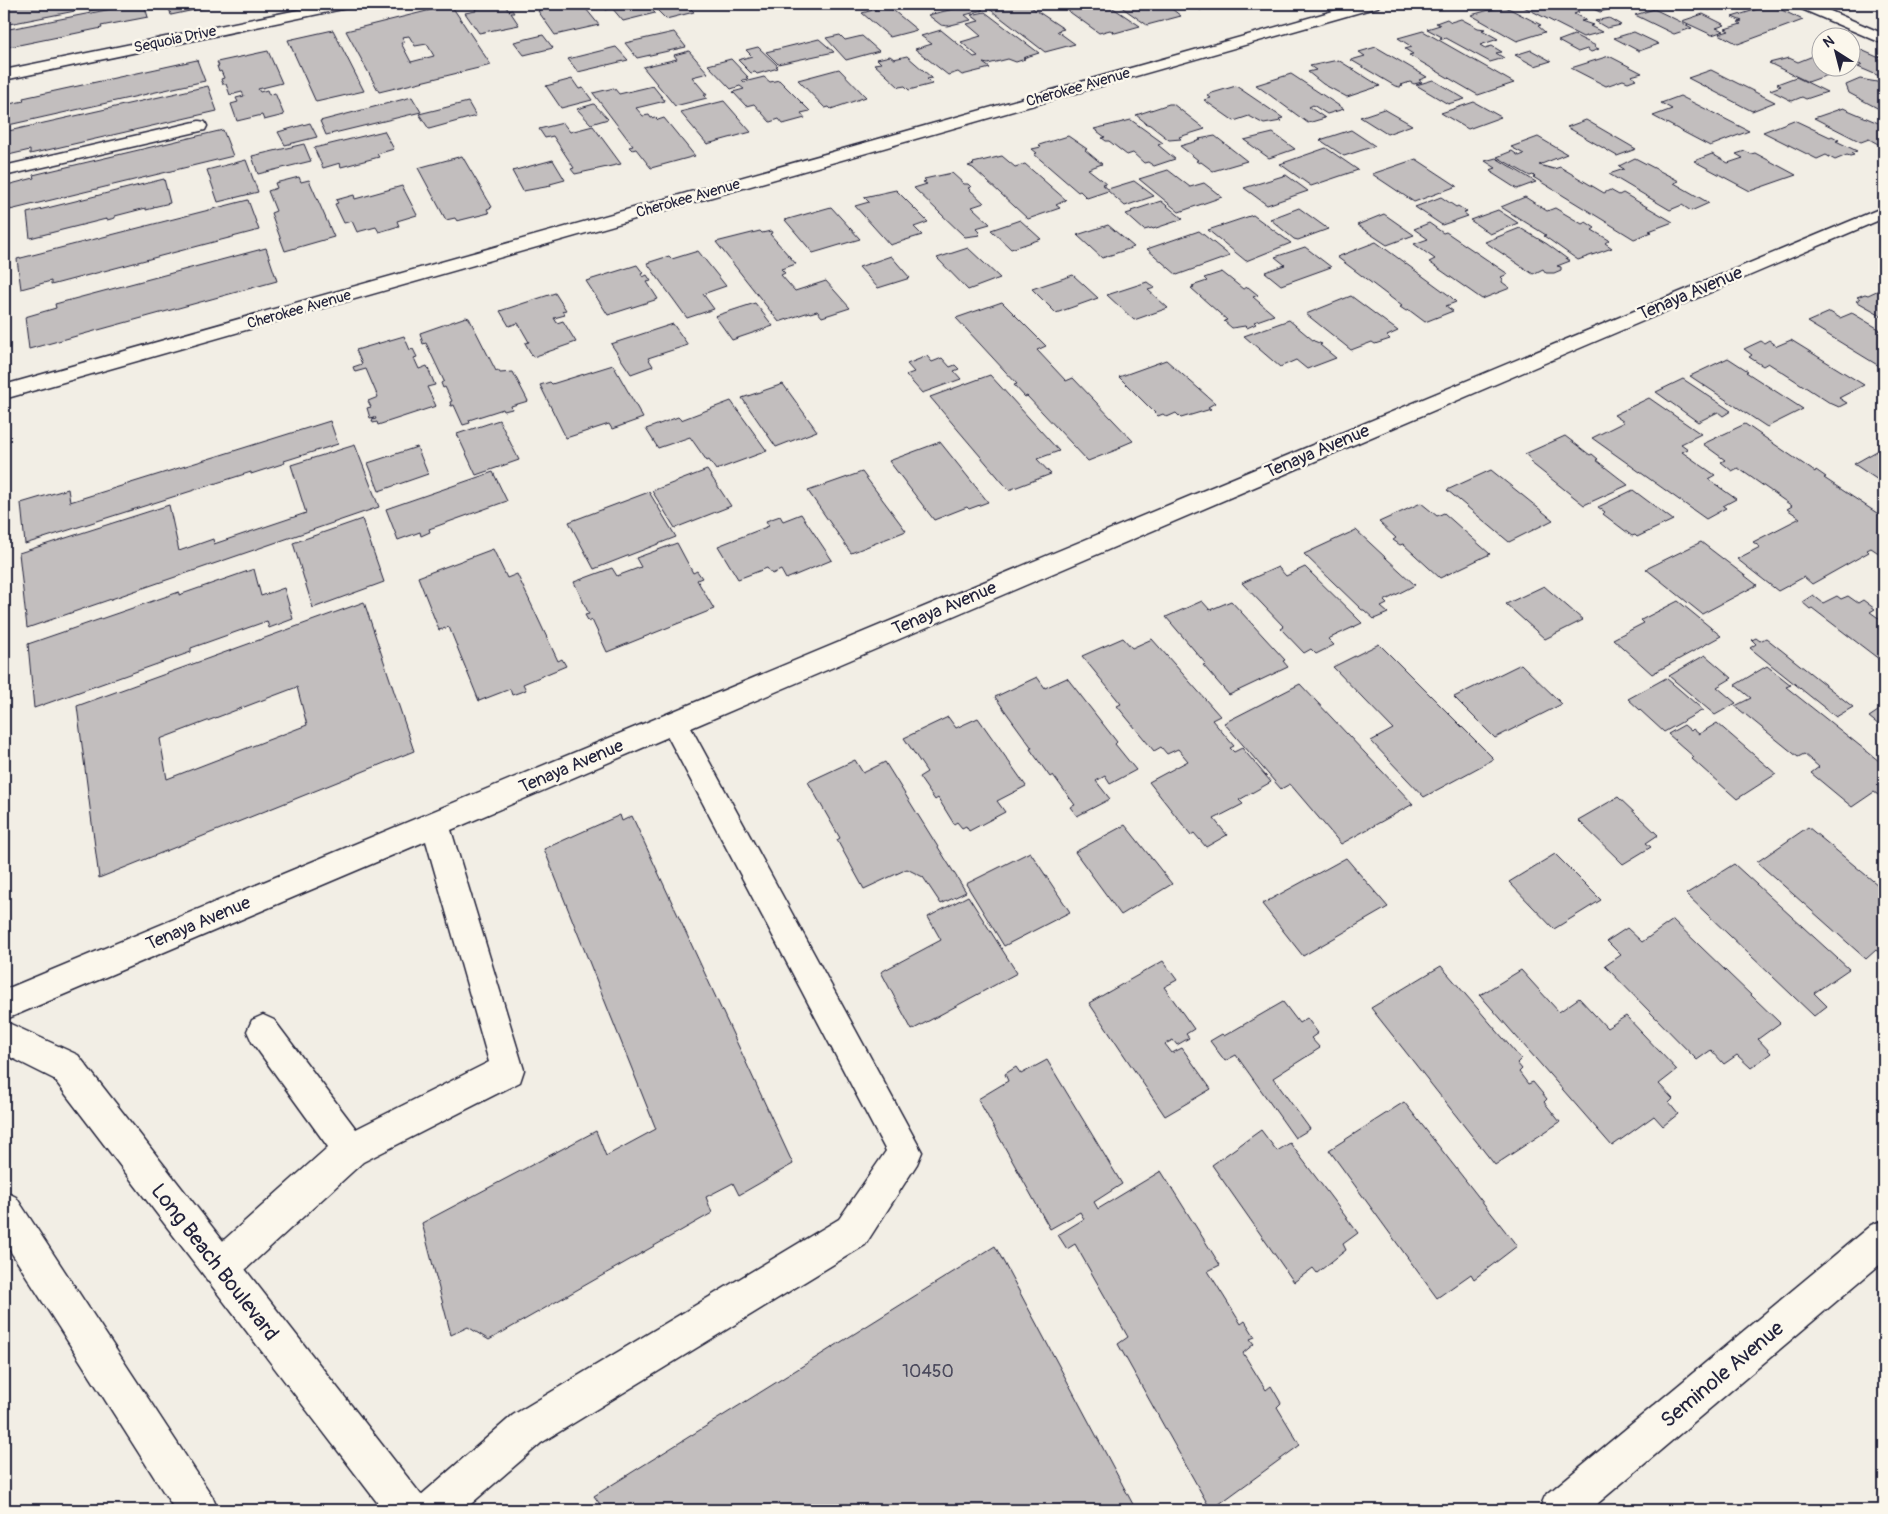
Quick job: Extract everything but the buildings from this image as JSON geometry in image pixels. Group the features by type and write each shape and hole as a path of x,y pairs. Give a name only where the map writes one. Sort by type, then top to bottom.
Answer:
{"street":[{"name":"Sequoia Drive","path":"4,75 347,4"},
{"name":"Cherokee Avenue","path":"4,392 1373,4"},
{"path":"1802,4 1884,39"},
{"path":"4,171 199,126"},
{"name":"Tenaya Avenue","path":"4,1006 435,822 1884,212"},
{"path":"434,1510 527,1429 852,1232 905,1152 674,722"},
{"path":"220,1268 351,1150 508,1070 435,822"},
{"path":"263,1031 351,1150"},
{"name":"Long Beach Boulevard","path":"4,1037 66,1067 408,1510"},
{"path":"4,1209 198,1510"},
{"name":"Seminole Avenue","path":"1559,1510 1884,1238"}]}
